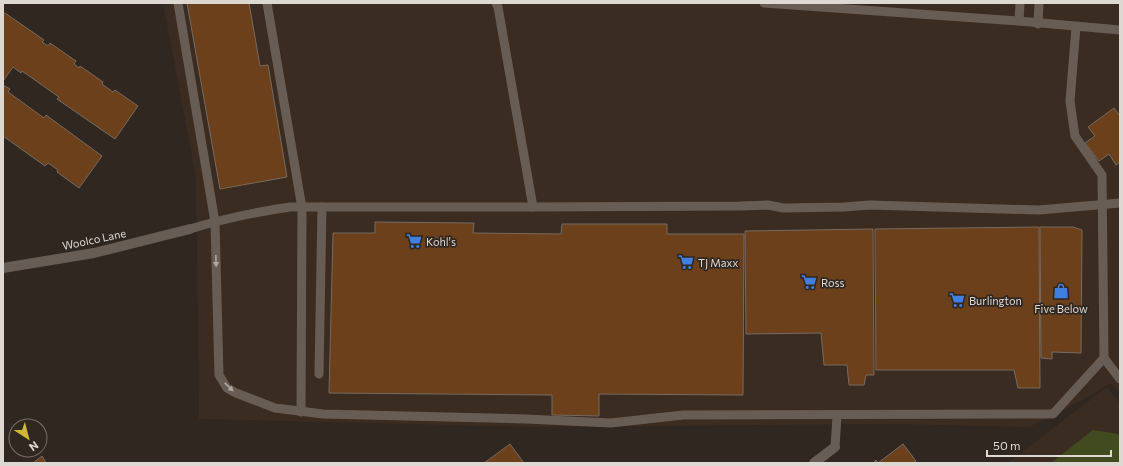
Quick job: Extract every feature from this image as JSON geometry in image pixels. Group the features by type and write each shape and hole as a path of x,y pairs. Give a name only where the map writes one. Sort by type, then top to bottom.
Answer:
{"street":[{"name":"Woolco Lane","path":"3,268 94,253 190,229"},
{"path":"814,463 836,447"}],"lane":[{"path":"178,3 215,222 219,375 227,388 275,408 323,414 526,419 611,423 683,415 837,416 1053,414 1104,358"},
{"path":"267,3 302,208 301,412"},
{"path":"764,3 1019,21 1038,24 1120,30"},
{"path":"1019,21 1020,3"},
{"path":"1038,24 1040,3"},
{"path":"498,4 533,207"},
{"path":"1076,27 1070,101 1075,136 1102,175 1104,358 1120,379"},
{"path":"190,229 267,210 290,207 768,205 783,208 870,205 1039,210 1120,203"},
{"path":"319,374 322,207"},
{"path":"836,447 837,416"}],"shaded area":[{"path":"163,3 1120,3 1120,393 1111,383 1070,407 1029,427 891,424 535,427 199,419 196,178"},
{"path":"1107,387 1120,404 1120,463 1008,463"}],"green space":[{"path":"1093,430 1118,434 1120,437 1120,463 1051,463"}],"building":[{"path":"187,3 249,3 260,66 268,65 287,177 220,189"},
{"path":"5,13 44,40 42,42 48,46 50,43 76,61 74,64 79,68 80,66 103,82 102,84 113,92 115,90 138,106 115,139 57,99 59,97 22,71 21,73 13,67 3,81 3,14"},
{"path":"3,85 10,89 8,92 44,118 46,115 102,156 79,188 57,172 58,170 48,163 45,166 3,136"},
{"path":"1114,108 1120,116 1120,162 1116,165 1109,154 1099,161 1085,143 1095,136 1088,127"},
{"path":"375,222 474,223 473,233 561,234 562,224 667,224 667,234 744,234 743,395 599,394 599,416 552,415 552,395 329,393 333,233 375,233"},
{"name":"Burlington","path":"1039,227 1040,388 1018,388 1014,370 876,370 875,229"},
{"name":"Five Below","path":"1040,227 1073,227 1082,230 1081,353 1052,352 1052,359 1041,358"},
{"name":"Ross","path":"873,229 874,375 866,375 864,385 849,385 847,365 824,365 821,333 746,334 745,231"},
{"path":"510,444 524,463 484,463"},
{"path":"903,444 916,461 913,463 878,463"},
{"path":"39,458 43,458 46,463 33,463"}],"place":[{"name":"Kohl's","path":"414,241"},
{"name":"TJ Maxx","path":"686,262"},
{"name":"Ross","path":"809,282"},
{"name":"Five Below","path":"1061,291"},
{"name":"Burlington","path":"957,300"}]}
